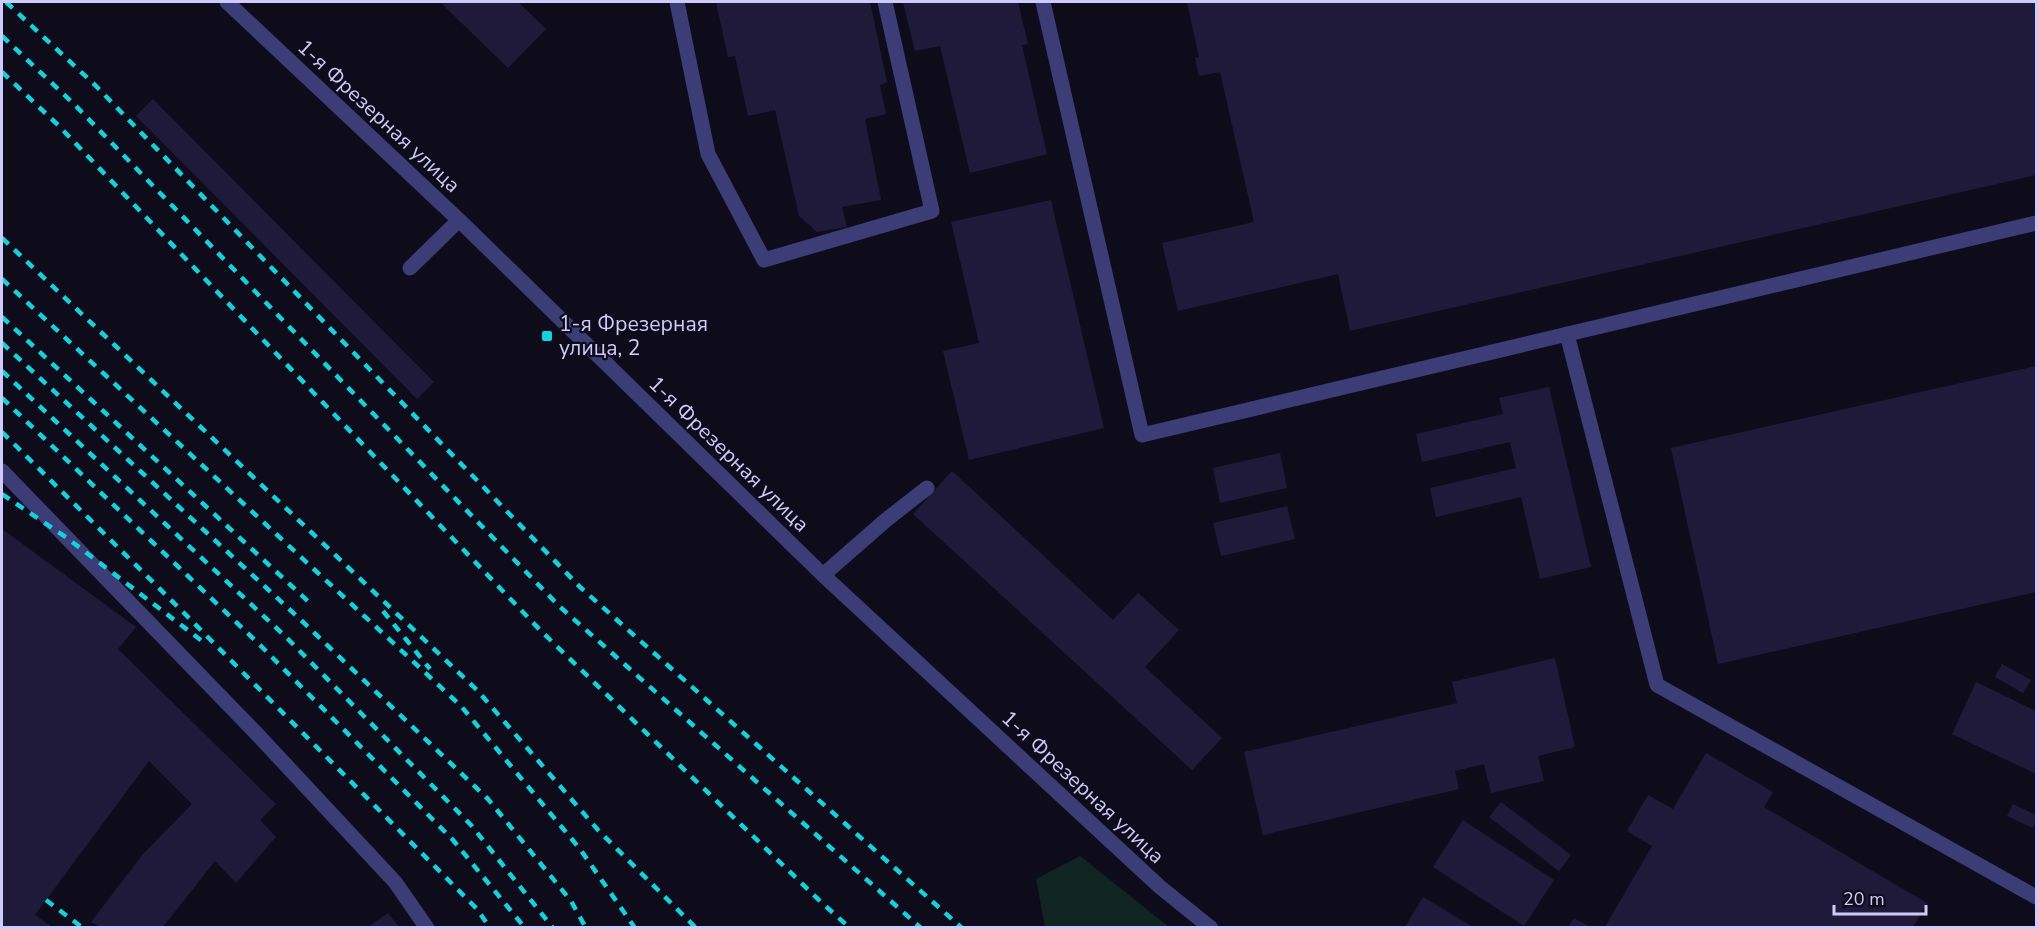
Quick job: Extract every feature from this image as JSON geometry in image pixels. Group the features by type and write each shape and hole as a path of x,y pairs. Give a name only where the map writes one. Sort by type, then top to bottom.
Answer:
{"street":[{"name":"1-я Фрезерная улица","path":"227,2 459,220 823,575 1160,886 1211,927"},
{"path":"677,2 708,154 764,261 932,211 885,2"},
{"path":"1044,2 1142,435 2037,223"},
{"path":"410,268 459,220"},
{"path":"1568,334 1657,685 2037,897"},
{"path":"2,471 256,733 379,864 395,882 427,927"},
{"path":"823,575 927,488"}],"green space":[{"path":"1080,856 1169,927 1045,927 1036,879"}],"building":[{"path":"440,2 518,2 546,29 508,68"},
{"path":"716,2 870,2 887,82 880,85 886,114 865,119 881,200 842,207 847,227 817,232 799,216 775,110 748,116 735,56 728,57"},
{"path":"903,2 1018,2 1028,44 1022,45 1047,154 970,173 940,46 915,51"},
{"path":"1187,2 2036,2 2036,175 1350,331 1338,274 1178,311 1162,243 1254,222 1220,72 1199,76 1195,58 1199,57"},
{"path":"153,99 434,382 417,399 136,116"},
{"path":"1051,200 1104,428 969,460 943,351 979,343 951,222"},
{"path":"2036,366 2036,592 1718,664 1671,448"},
{"path":"1549,387 1591,567 1540,579 1521,497 1436,517 1430,488 1516,468 1510,442 1422,462 1416,434 1503,414 1499,398"},
{"path":"1280,453 1287,488 1220,503 1213,468"},
{"path":"952,471 1113,620 1138,593 1179,630 1145,667 1222,738 1192,770 913,514"},
{"path":"1287,506 1295,539 1221,556 1213,523"},
{"path":"2,529 136,627 118,649 276,804 260,820 276,837 236,883 215,861 163,927 100,927 91,922 143,854 192,804 149,761 35,915 52,927 2,927"},
{"path":"1555,658 1575,747 1538,756 1544,781 1491,793 1484,764 1455,771 1459,789 1263,835 1244,752 1457,703 1452,682"},
{"path":"2002,664 2031,680 2023,693 1995,677"},
{"path":"1976,682 2036,711 2036,774 1952,734"},
{"path":"1706,753 1773,792 1764,807 1927,903 1913,927 1605,927 1652,846 1627,831 1648,795 1673,809"},
{"path":"1501,802 1571,855 1559,871 1489,817"},
{"path":"2013,804 2036,815 2033,828 2007,816"},
{"path":"1463,820 1554,880 1524,926 1433,867"},
{"path":"1423,897 1473,927 1405,927"},
{"path":"388,913 399,927 368,927"},
{"path":"1574,918 1590,927 1568,927"}],"railway":[{"path":"6,2 95,85 580,587 962,928"},
{"path":"2,36 74,104 559,606 921,928"},
{"path":"2,72 58,125 541,631 850,928"},
{"path":"2,238 477,690 598,830 696,928"},
{"path":"2,279 461,706 580,849 635,928"},
{"path":"2,317 311,604"},
{"path":"2,343 302,621 488,799 571,901 586,928"},
{"path":"2,371 286,637 471,825 553,928"},
{"path":"2,398 259,644 453,840 525,928"},
{"path":"2,432 477,909 490,928"},
{"path":"2,494 67,538 202,641"},
{"path":"383,611 430,669"},
{"path":"46,900 83,928"}],"place":[{"name":"1-я Фрезерная улица, 2","path":"547,336"}]}
